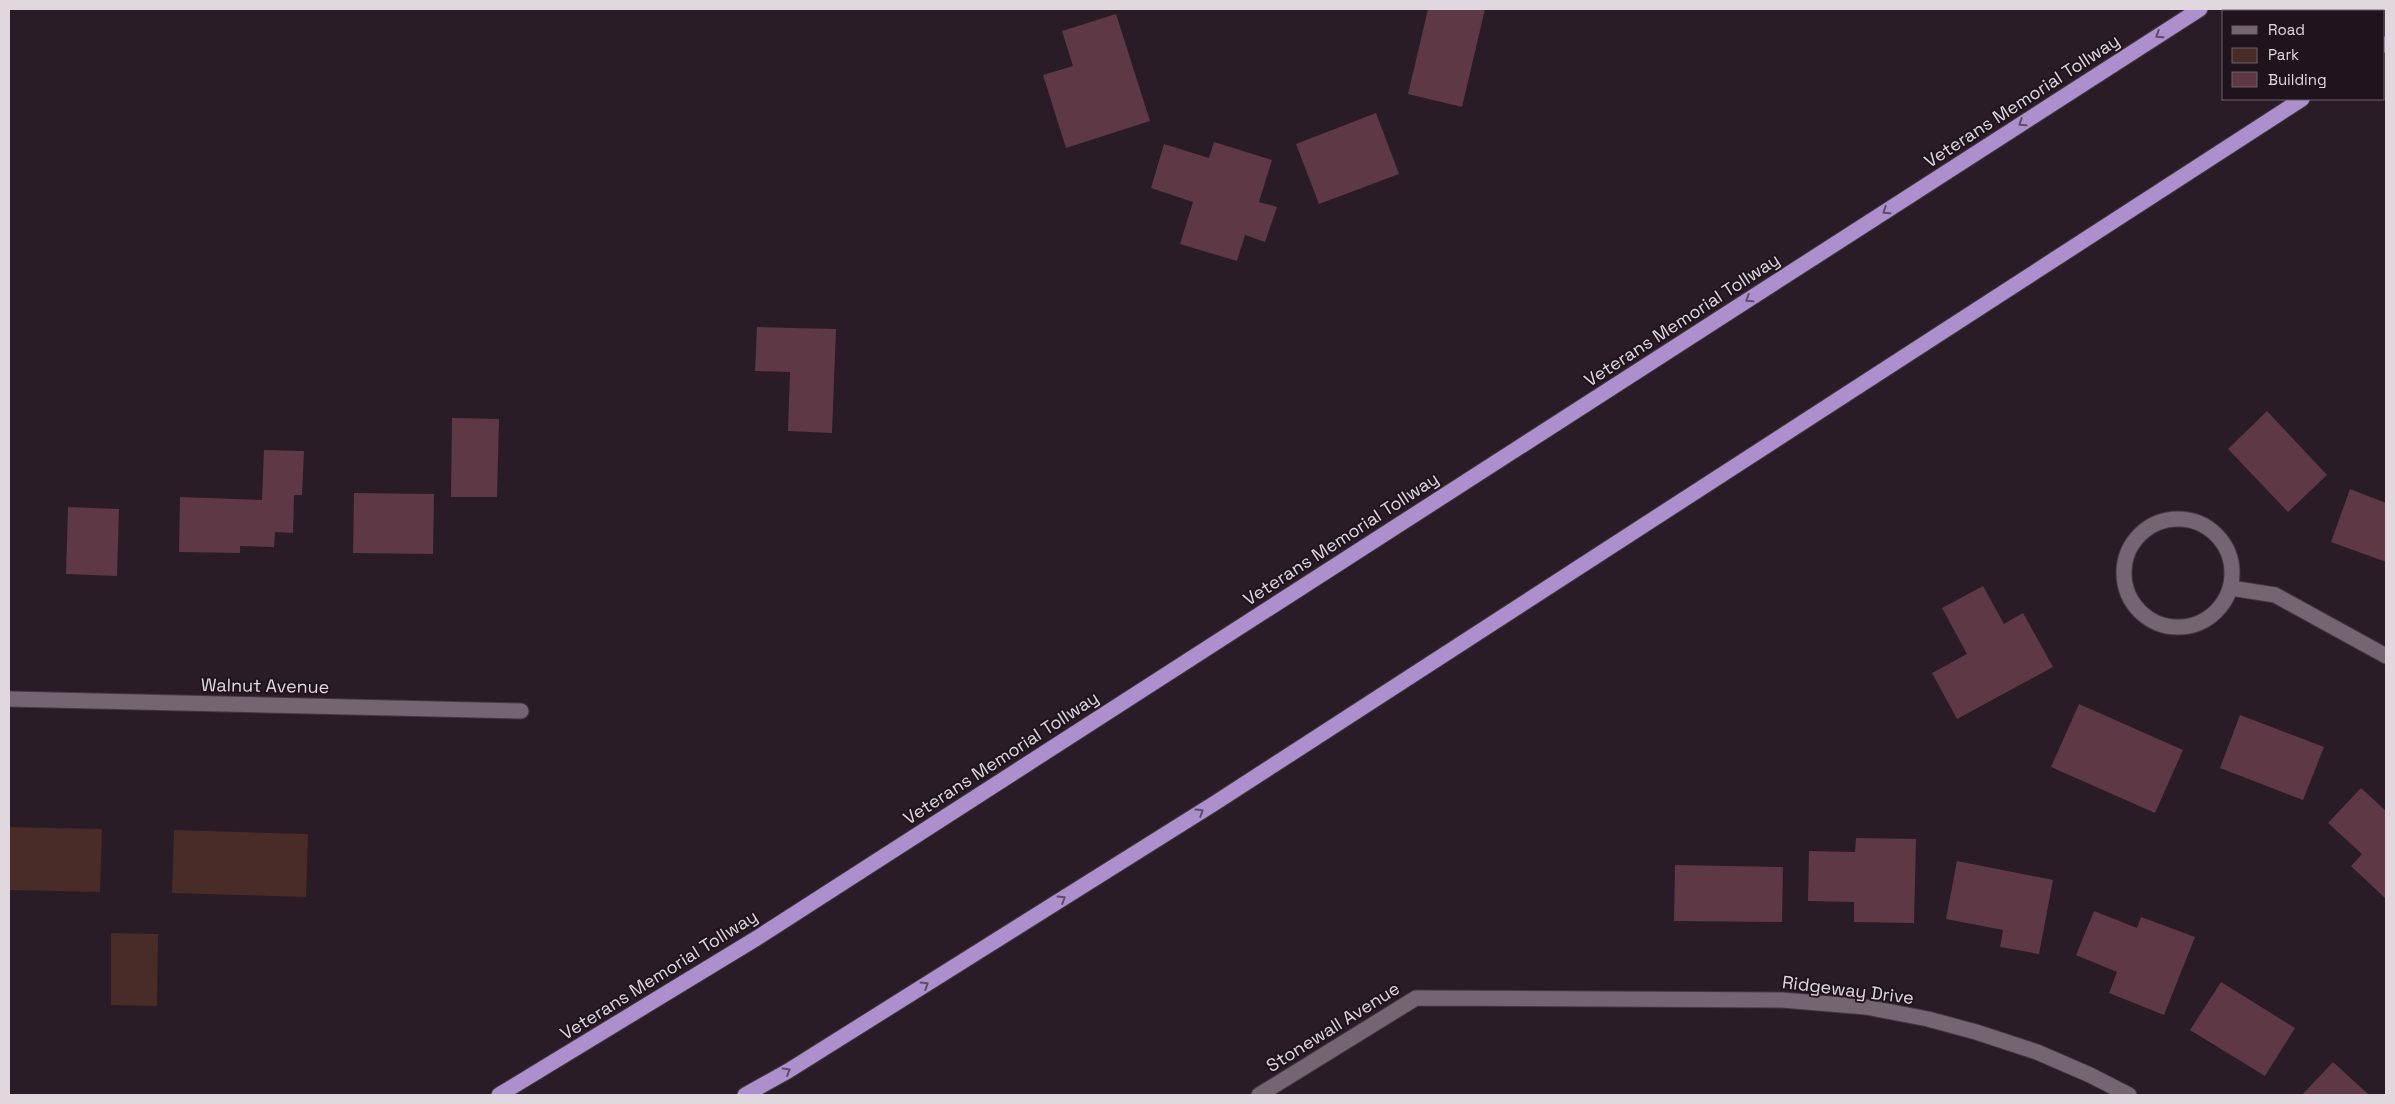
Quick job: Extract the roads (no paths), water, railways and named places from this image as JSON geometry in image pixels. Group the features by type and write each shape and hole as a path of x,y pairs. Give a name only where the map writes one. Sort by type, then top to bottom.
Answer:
{"highway":[{"name":"Veterans Memorial Tollway","path":"499,1095 757,938 2200,9"},
{"path":"745,1095 788,1071 1215,803 2300,100"}],"street":[{"path":"2170,520 2188,520 2204,526 2218,537 2228,552 2232,570 2231,588 2223,604 2211,616 2195,624 2177,627 2160,624 2145,616 2133,602 2126,586 2124,568 2129,551 2139,536 2152,525 2170,520"},
{"path":"2231,588 2275,595 2386,656"},
{"name":"Walnut Avenue","path":"9,699 521,711"},
{"name":"Stonewall Avenue","path":"1259,1095 1416,998 1548,999"},
{"name":"Ridgeway Drive","path":"1548,999 1782,1000 1866,1007 1928,1019 2037,1052 2090,1075 2129,1095"}]}
